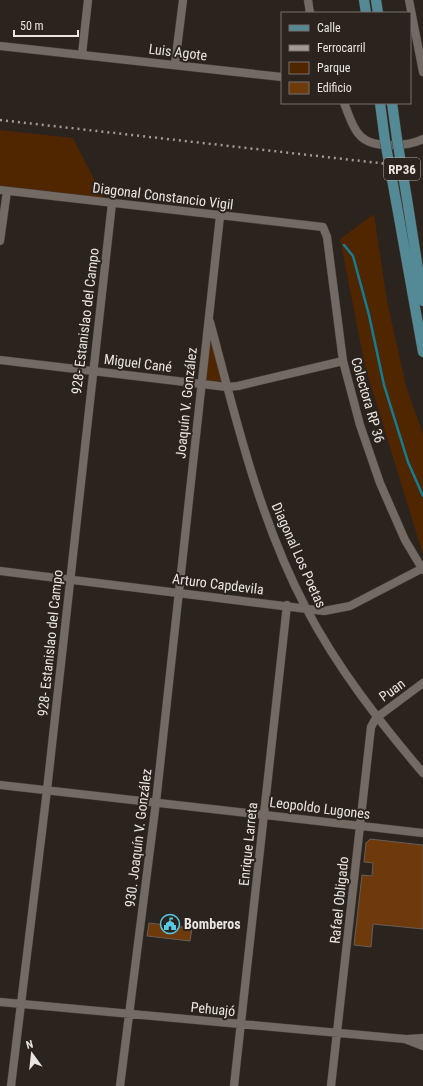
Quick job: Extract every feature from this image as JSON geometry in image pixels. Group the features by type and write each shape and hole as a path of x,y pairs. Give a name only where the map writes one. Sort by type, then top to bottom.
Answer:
{"main road":[{"path":"364,0 366,12"},
{"path":"376,0 378,12"},
{"name":"RP36","path":"380,104 423,352"},
{"name":"RP36","path":"392,104 423,301"}],"street":[{"path":"82,54 88,0"},
{"path":"175,64 183,0"},
{"path":"308,0 310,12"},
{"path":"409,0 423,72"},
{"name":"Luis Agote","path":"0,46 175,64 281,77"},
{"path":"344,104 354,129 362,139 380,145 406,144 423,139"},
{"path":"0,241 3,191"},
{"name":"Diagonal Constancio Vigil","path":"3,191 323,227"},
{"name":"928- Estanislao del Campo","path":"11,1086 47,790 92,371 112,203"},
{"name":"Joaquín V. González","path":"178,593 220,216"},
{"name":"Colectora RP 36","path":"323,227 327,237 343,361 360,425 380,483 405,540 423,569"},
{"name":"Diagonal Los Poetas","path":"209,318 257,490 272,530 307,609 340,666 376,718 423,773"},
{"name":"Miguel Cané","path":"0,360 228,387 238,386 343,361"},
{"name":"Arturo Capdevila","path":"0,571 332,611 350,606 423,569"},
{"name":"930. Joaquín V. González","path":"120,1086 128,1013 156,802 178,593"},
{"name":"Enrique Larreta","path":"234,1086 287,605"},
{"name":"Puan","path":"376,718 423,683"},
{"name":"Rafael Obligado","path":"331,1086 338,1034 370,735 371,727 376,718"},
{"name":"Leopoldo Lugones","path":"0,785 423,833"},
{"name":"Pehuajó","path":"0,1002 405,1039 423,1046"},
{"path":"405,1039 423,1038"}],"green space":[{"path":"0,130 73,138 104,198 0,186"},
{"path":"374,214 387,301 406,386 423,434 423,555 365,366 340,239"},
{"path":"210,327 222,381 203,381"}],"building":[{"path":"370,839 423,845 423,929 373,924 371,947 354,945 362,875 372,876 373,863 364,862 366,843"},
{"path":"149,923 192,928 190,941 147,936"}],"waterway":[{"path":"344,245 353,256 369,315 384,385 408,462 423,496"}],"railway":[{"path":"0,120 423,168"}],"place":[{"name":"Bomberos","path":"170,924"}]}
